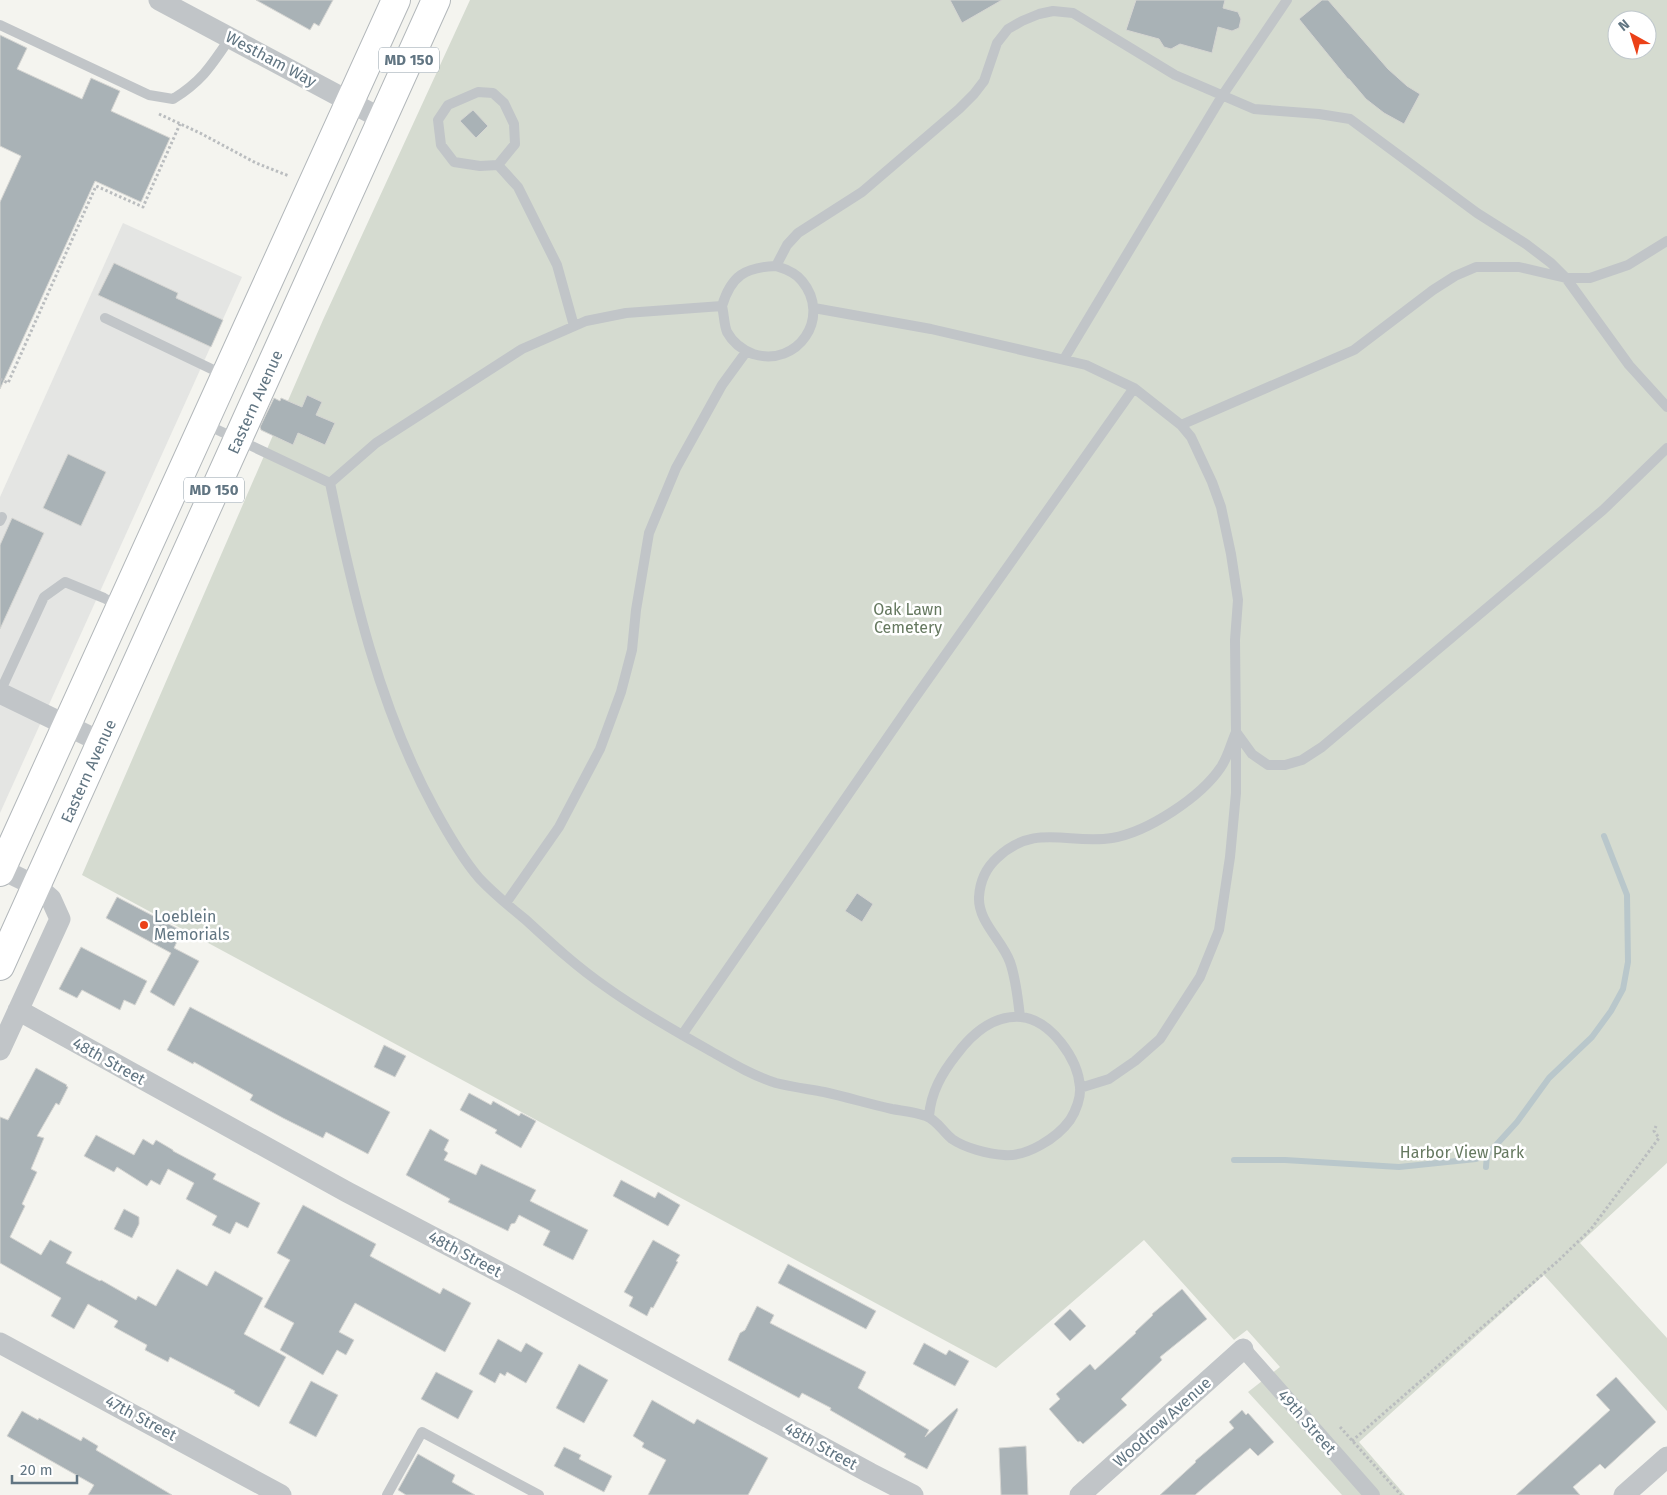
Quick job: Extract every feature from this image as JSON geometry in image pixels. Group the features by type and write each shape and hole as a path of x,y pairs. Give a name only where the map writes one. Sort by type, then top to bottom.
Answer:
{"main road":[{"name":"MD 150","path":"0,870 396,0"},
{"name":"Eastern Avenue","path":"0,966 436,0"}],"street":[{"name":"Westham Way","path":"159,0 382,119"},
{"path":"0,692 101,742"},
{"path":"0,870 36,886 51,899 60,919 0,1050"},
{"name":"48th Street","path":"18,1010 347,1192 913,1495"},
{"name":"47th Street","path":"0,1342 281,1495"},
{"name":"Woodrow Avenue","path":"1080,1495 1243,1349"},
{"name":"49th Street","path":"1243,1349 1372,1495"},
{"path":"1624,1495 1667,1457"}],"lane":[{"path":"1064,360 1222,96 1287,0"},
{"path":"776,266 787,245 798,233 862,192 959,109 984,81 997,43 1008,29 1039,14 1053,11 1073,13 1175,75 1254,109 1319,114 1350,119 1477,214 1526,244 1551,263 1566,278 1629,365 1667,407"},
{"path":"0,25 148,95 173,99 190,88 207,72 230,38"},
{"path":"478,92 493,94 504,103 514,124 515,144 498,165 480,166 454,162 441,145 438,120 448,105 478,92"},
{"path":"498,165 518,187 557,265 574,326"},
{"path":"1182,425 1354,350 1433,290 1455,276 1476,266 1518,267 1566,278 1590,278 1628,265 1667,241"},
{"path":"757,266 776,266 792,272 802,280 810,293 814,308 813,319 808,334 795,348 777,356 762,357 746,352 735,344 727,332 722,306 727,290 740,275 757,266"},
{"path":"330,483 376,443 522,349 586,321 626,313 722,306"},
{"path":"814,308 931,329 1086,365 1134,388 1182,425 1191,437 1212,482 1221,507 1238,600 1235,640 1236,793 1230,857 1219,930 1200,978 1160,1039 1135,1062 1108,1079 1080,1088"},
{"path":"106,318 225,375"},
{"path":"506,903 559,827 600,749 621,692 632,650 636,610 649,533 676,468 722,385 746,352"},
{"path":"682,1035 912,702 1134,388"},
{"path":"204,423 330,483"},
{"path":"1236,732 1252,754 1268,765 1284,765 1302,760 1322,747 1603,510 1659,458 1667,448"},
{"path":"330,483 348,570 380,684 402,741 422,785 450,838 478,877 570,960 608,989 749,1074 780,1084 929,1116 952,1139 973,1149 1006,1156 1025,1152 1042,1143 1068,1123 1076,1110 1080,1088 1071,1056 1060,1042 1037,1022 1020,1017 999,1020 980,1030 965,1043 940,1078 931,1099 929,1116"},
{"path":"0,692 44,597 64,582 104,598 120,607"},
{"path":"1020,1017 1010,961 983,917 979,900 981,885 987,867 1006,849 1023,840 1049,836 1083,839 1113,838 1150,825 1175,810 1198,792 1221,766 1236,732"},
{"path":"387,1495 422,1432 539,1495"}],"path":[{"path":"153,111 256,163 292,177"},
{"path":"0,379 8,384 96,186 143,207 180,124"},
{"path":"1352,1440 1591,1229 1660,1138 1654,1131 1656,1126"}],"shaded area":[{"path":"123,223 242,277 0,813 0,497"}],"green space":[{"name":"Oak Lawn Cemetery","path":"470,0 1667,0 1667,1163 1580,1243 1667,1338 1667,1411 1544,1275 1359,1442 1405,1495 1342,1495 1248,1392 1280,1367 1247,1330 1234,1340 1144,1240 996,1368 82,875 323,320"}],"building":[{"path":"256,0 333,0 319,26 314,23 310,30"},
{"path":"950,0 1002,0 962,23"},
{"path":"1136,0 1225,0 1223,8 1238,12 1241,19 1239,28 1232,31 1218,27 1212,53 1180,44 1171,49 1164,47 1159,39 1126,30"},
{"path":"1322,0 1328,0 1388,69 1407,86 1420,94 1404,124 1384,113 1366,99 1299,19"},
{"path":"0,35 27,48 17,69 82,99 91,78 120,91 111,111 170,138 141,202 95,181 0,389 0,202 21,156 0,146"},
{"path":"473,110 488,126 476,138 460,121"},
{"path":"114,263 178,293 176,298 223,320 211,347 98,295"},
{"path":"307,395 322,402 316,415 335,423 325,445 298,433 293,445 261,430 260,427 274,398 280,401 281,398 302,407"},
{"path":"68,454 106,472 81,526 43,508"},
{"path":"12,518 44,533 0,629 0,545"},
{"path":"857,893 873,904 862,922 845,911"},
{"path":"117,897 182,931 174,948 199,961 174,1006 150,992 171,953 106,918"},
{"path":"81,947 147,981 135,1005 124,1000 120,1010 82,990 77,998 59,989"},
{"path":"190,1007 390,1112 368,1154 326,1132 323,1138 283,1118 250,1100 253,1095 194,1062 193,1064 167,1050"},
{"path":"384,1045 406,1056 395,1077 374,1067"},
{"path":"36,1068 68,1087 59,1105 56,1103 37,1136 44,1138 31,1169 37,1172 22,1204 25,1206 10,1237 41,1255 50,1240 72,1252 66,1263 136,1300 138,1296 156,1306 177,1269 207,1286 215,1271 263,1298 244,1334 286,1357 259,1407 234,1393 235,1391 170,1357 168,1362 145,1350 147,1345 114,1327 118,1321 88,1304 74,1329 51,1316 61,1298 0,1263 0,1117 8,1120"},
{"path":"469,1093 491,1105 493,1101 519,1116 521,1113 536,1121 521,1148 495,1133 497,1130 460,1110"},
{"path":"430,1129 449,1140 444,1150 448,1153 444,1160 476,1175 481,1164 536,1190 530,1201 588,1230 573,1260 543,1245 550,1231 519,1215 508,1231 448,1202 450,1199 406,1175"},
{"path":"96,1135 134,1155 143,1139 153,1145 156,1140 216,1174 213,1179 260,1203 248,1228 236,1222 230,1234 212,1225 217,1216 186,1199 194,1183 168,1169 160,1185 151,1180 147,1186 117,1167 114,1172 84,1156"},
{"path":"621,1180 655,1198 658,1192 680,1205 668,1226 613,1196"},
{"path":"303,1205 376,1244 370,1256 440,1294 443,1288 471,1303 445,1352 355,1303 339,1332 354,1340 346,1355 337,1350 323,1375 280,1350 294,1323 264,1307 290,1260 277,1253"},
{"path":"124,1209 139,1217 139,1224 132,1238 114,1229"},
{"path":"653,1240 680,1255 676,1261 678,1262 647,1316 629,1306 633,1297 624,1292"},
{"path":"788,1264 876,1311 866,1329 778,1283"},
{"path":"1182,1289 1207,1319 1160,1357 1162,1360 1121,1399 1127,1405 1083,1444 1080,1441 1078,1442 1049,1409 1060,1399 1056,1394 1090,1364 1095,1370 1136,1333 1152,1314"},
{"path":"757,1306 774,1315 770,1323 866,1372 858,1388 929,1430 925,1437 957,1408 958,1410 927,1469 904,1457 906,1454 830,1410 831,1408 802,1393 799,1398 728,1360 740,1333 745,1330"},
{"path":"1070,1309 1086,1326 1070,1341 1054,1324"},
{"path":"498,1339 521,1352 526,1343 543,1353 526,1383 507,1372 505,1376 500,1373 495,1383 479,1374"},
{"path":"924,1343 946,1355 949,1350 969,1361 955,1386 913,1364"},
{"path":"579,1364 608,1380 584,1423 556,1408"},
{"path":"436,1372 473,1391 458,1419 421,1399"},
{"path":"1616,1377 1656,1422 1605,1469 1600,1464 1573,1487 1580,1495 1516,1495 1610,1410 1596,1395"},
{"path":"311,1381 338,1395 316,1437 289,1423"},
{"path":"652,1400 694,1424 697,1419 768,1458 748,1495 648,1495 666,1460 642,1447 644,1443 633,1436"},
{"path":"1242,1410 1246,1415 1248,1413 1274,1442 1258,1456 1250,1448 1195,1495 1160,1495 1195,1461 1234,1428 1229,1422"},
{"path":"22,1411 81,1441 83,1437 98,1446 96,1450 172,1495 88,1495 94,1485 7,1436"},
{"path":"1026,1446 1028,1495 1001,1495 999,1448"},
{"path":"564,1447 581,1455 579,1459 612,1476 604,1492 554,1466"},
{"path":"418,1454 455,1475 452,1482 475,1495 406,1495 398,1490"}],"waterway":[{"path":"1234,1160 1285,1160 1399,1167 1476,1159 1487,1155 1517,1122 1549,1078 1592,1037 1611,1011 1623,989 1628,962 1627,895 1604,836"},
{"path":"1486,1167 1487,1155"}],"place":[{"name":"Loeblein Memorials","path":"144,925"}],"park label":[{"name":"Harbor View Park","path":"1462,1152"}]}
